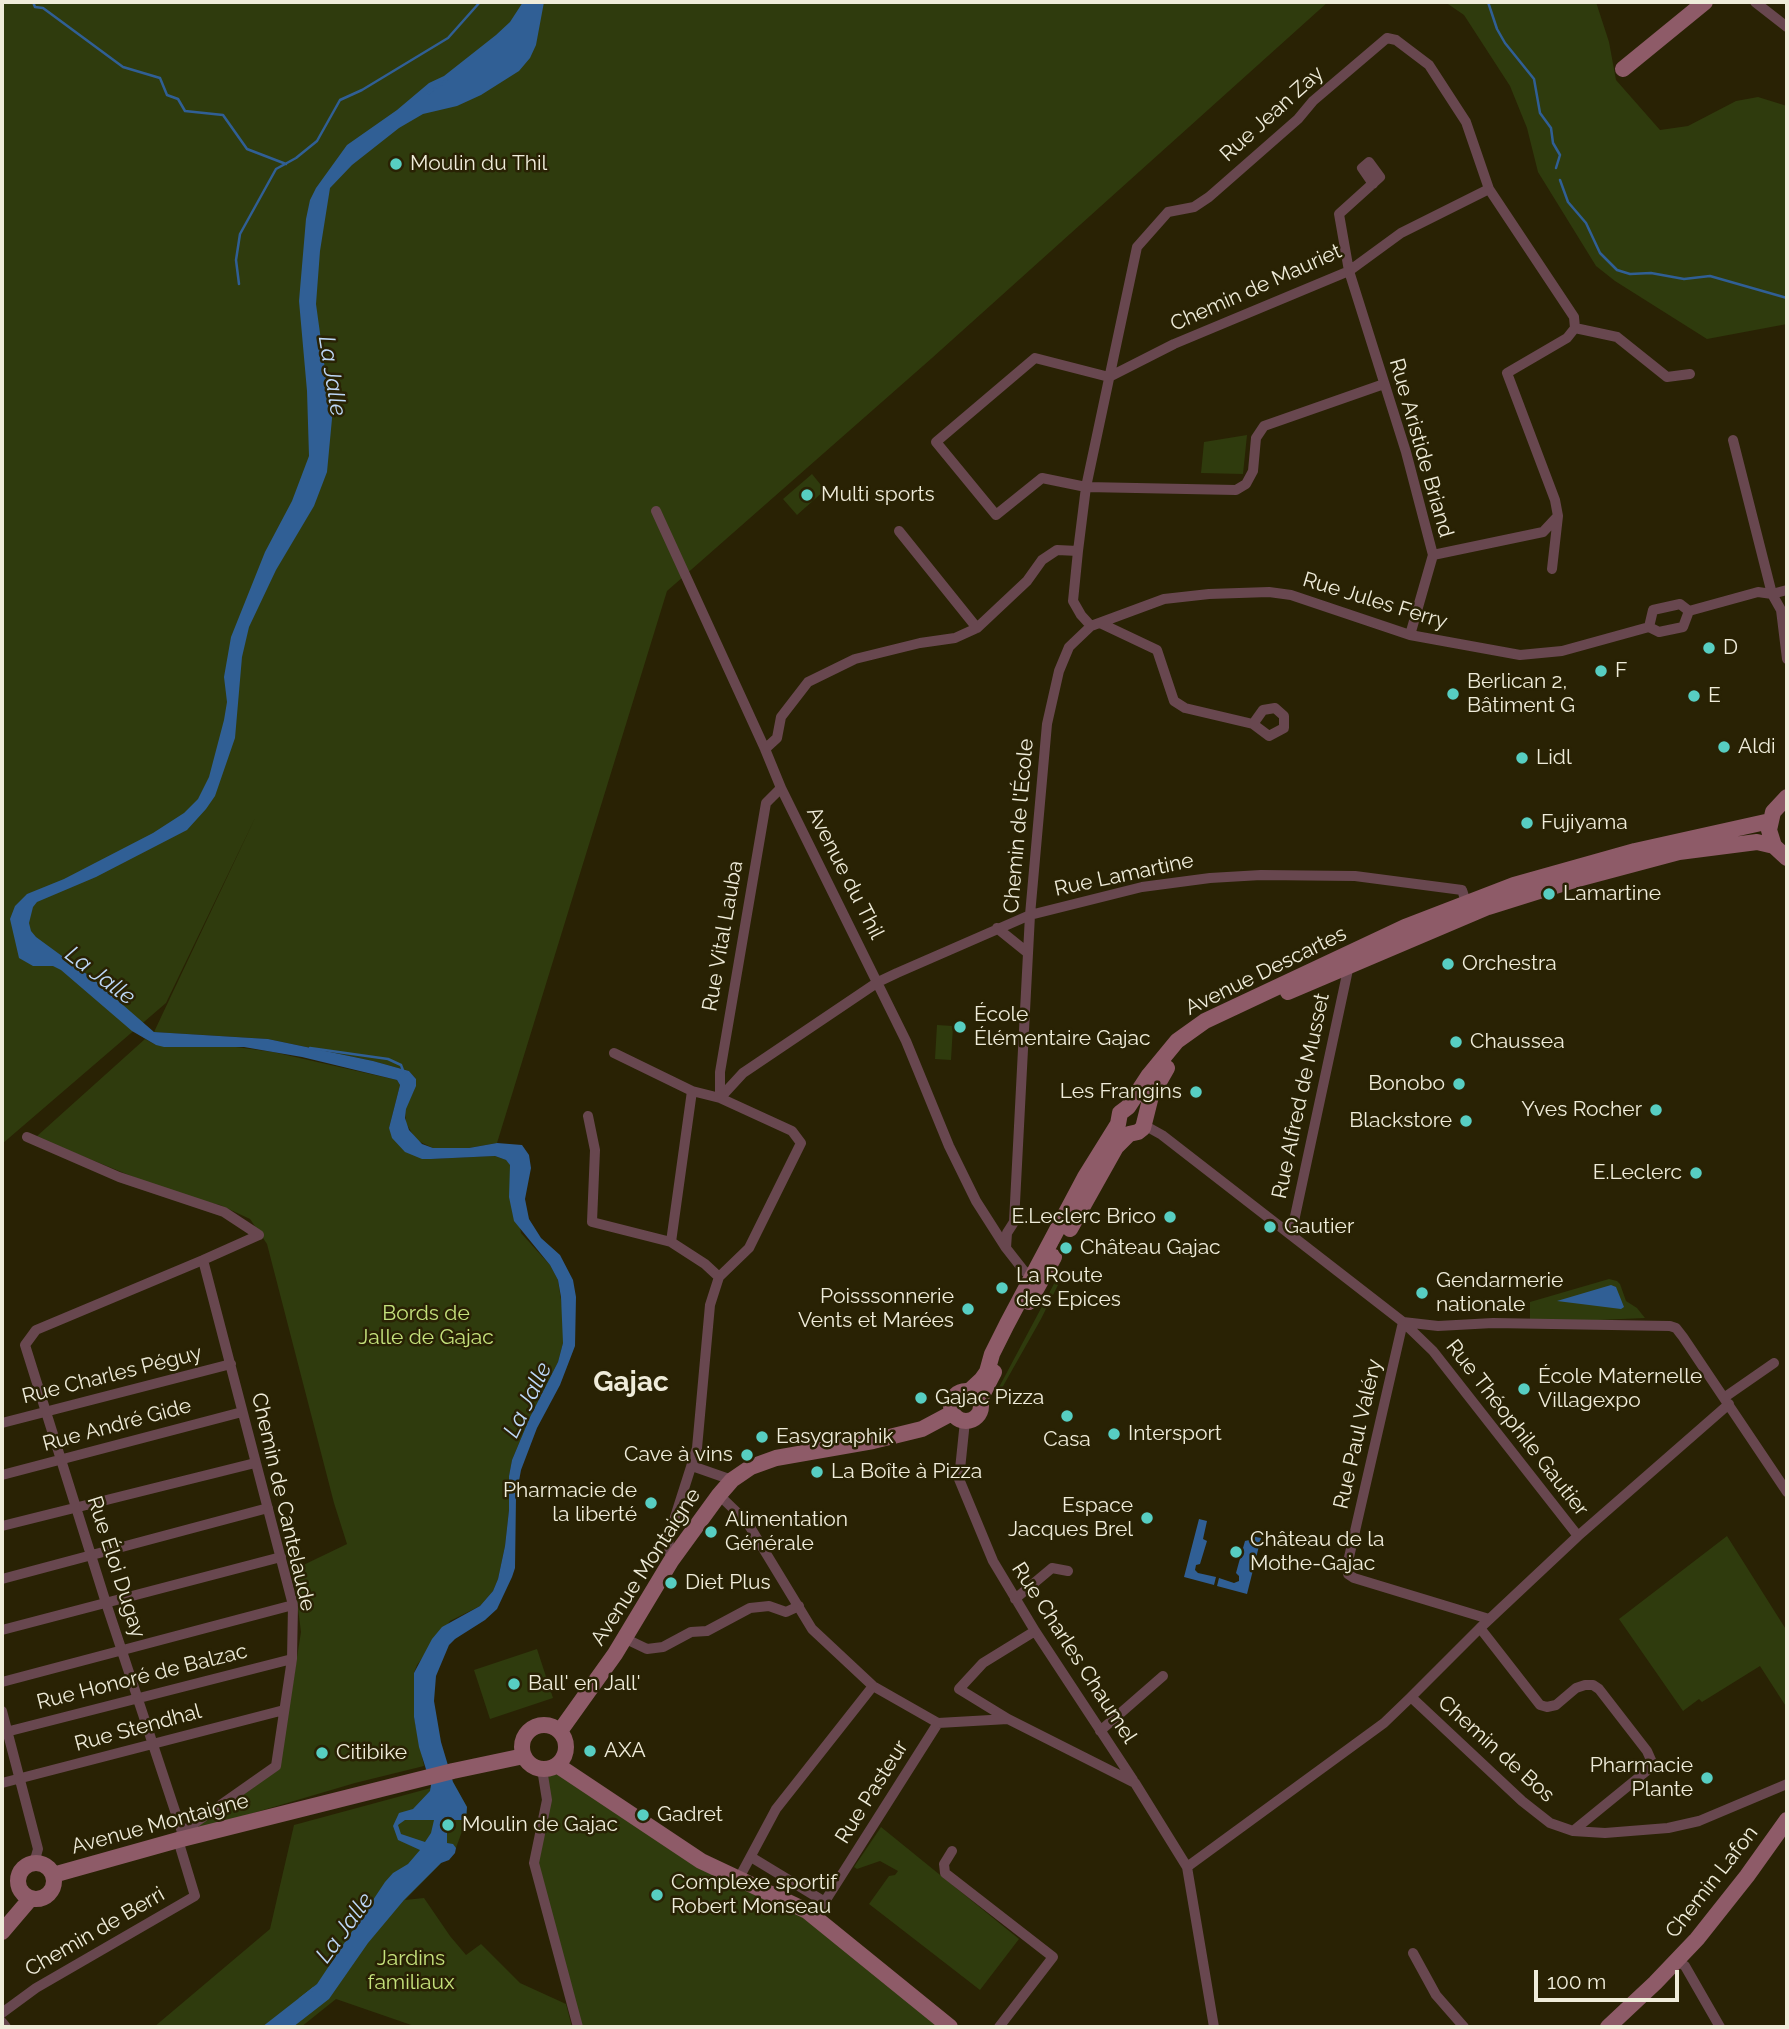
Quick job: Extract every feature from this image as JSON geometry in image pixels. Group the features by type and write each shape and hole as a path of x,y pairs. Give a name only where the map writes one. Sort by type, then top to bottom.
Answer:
{"main road":[{"path":"1623,68 1705,2"},
{"path":"1787,797 1773,812 1770,821 1774,846 1787,858"},
{"name":"Avenue Descartes","path":"974,1396 1002,1334 1037,1278 1085,1177 1123,1129 1120,1113 1128,1107 1149,1075 1177,1041 1205,1021 1340,956 1465,902 1605,859 1770,821"},
{"name":"Avenue Descartes","path":"1123,1129 1138,1132 1158,1080 1177,1056 1200,1036 1349,965 1488,907 1574,880 1679,852 1756,842 1774,846"},
{"path":"1128,1107 1136,1107 1144,1120"},
{"path":"955,1396 974,1396 981,1408 978,1415 971,1420 958,1417 951,1402 955,1396"},
{"name":"Avenue Montaigne","path":"559,1731 624,1639 671,1561 732,1480 751,1467 776,1458 873,1441 958,1417"},
{"path":"549,1767 563,1758 566,1749 565,1739 559,1731 546,1725 531,1729 522,1741 524,1756 534,1767 549,1767 701,1861 815,1917 950,2027"},
{"name":"Avenue Montaigne","path":"52,1875 180,1836 524,1756"},
{"name":"Chemin Lafon","path":"1608,2027 1677,1961 1713,1919 1787,1820"},
{"path":"2,1931 31,1898 46,1895 53,1886 52,1875 45,1866 34,1863 23,1868 19,1884 23,1893 31,1898"},
{"path":"2,1888 19,1884"}],"street":[{"path":"1755,2 1787,27"},
{"name":"Rue Jean Zay","path":"1109,377 1137,247 1168,212 1194,207 1209,197 1298,119 1313,101 1387,38 1396,40 1429,65 1466,122 1489,189"},
{"name":"Rue Aristide Briand","path":"1373,184 1339,214 1349,271 1406,452 1433,555 1410,635"},
{"path":"1489,189 1574,317 1575,328 1567,338 1507,373 1555,500 1558,516 1552,569"},
{"name":"Chemin de Mauriet","path":"1109,377 1174,344 1349,271 1401,233 1489,189"},
{"path":"1575,328 1617,337 1667,377 1690,374"},
{"path":"1253,724 1185,708 1174,701 1157,650 1096,625 1073,601 1086,487 1109,377 1035,358 936,442 996,515 1042,478 1086,487 1236,490 1246,484 1253,471 1255,438 1264,426 1384,384"},
{"path":"1733,440 1772,594 1781,610 1787,652"},
{"name":"Avenue du Thil","path":"656,511 781,788 906,1041 949,1146 976,1201 1006,1248"},
{"path":"1433,555 1543,532 1558,516"},
{"path":"899,531 977,628"},
{"path":"765,748 777,738 781,717 808,682 855,659 920,643 955,638 977,628 1027,581 1042,560 1057,550 1078,551"},
{"name":"Rue Jules Ferry","path":"1689,611 1758,592 1772,594 1787,590"},
{"name":"Rue Jules Ferry","path":"1096,625 1164,599 1269,592 1292,595 1410,635 1483,650 1532,655 1562,651 1649,627 1659,632 1684,627 1689,611"},
{"name":"Rue Jules Ferry","path":"1649,627 1653,610 1680,604 1689,611"},
{"name":"Chemin de l'École","path":"1006,1248 1007,1233 1014,1222 1030,915 1047,724 1059,671 1069,647 1096,625"},
{"name":"Rue Vital Lauba","path":"720,1098 720,1072 766,803 781,788"},
{"name":"Rue Lamartine","path":"720,1098 743,1073 878,982 1030,915 1142,887 1209,878 1281,874 1355,876 1462,890 1465,902"},
{"path":"997,928 1028,953"},
{"name":"Rue Alfred de Musset","path":"1291,1235 1349,965"},
{"path":"614,1052 692,1091 720,1098 792,1131 801,1143 749,1248 719,1278 710,1305 697,1448 668,1539 671,1561"},
{"path":"671,1242 692,1091"},
{"path":"588,1116 595,1150 592,1222 671,1242 705,1264 719,1278"},
{"name":"Rue Théophile Gautier","path":"1144,1120 1403,1322 1433,1351 1578,1536 1479,1628 1411,1697"},
{"path":"27,1137 119,1177 224,1212 259,1235 204,1260"},
{"path":"1006,1248 1024,1271 1037,1278"},
{"name":"Rue Éloi Dugay","path":"180,1836 25,1345 36,1330 204,1260"},
{"name":"Chemin de Cantelaude","path":"180,1836 276,1766 292,1659 293,1605 204,1260"},
{"path":"1403,1322 1438,1326 1493,1322 1676,1328 1787,1492"},
{"name":"Rue Paul Valéry","path":"1403,1322 1348,1574 1489,1619"},
{"path":"1578,1536 1727,1401 1774,1363"},
{"name":"Rue Charles Péguy","path":"2,1423 231,1364"},
{"name":"Rue André Gide","path":"2,1475 242,1412"},
{"name":"Rue Charles Chaumel","path":"958,1417 959,1479 993,1561 1187,1867"},
{"path":"2,1526 255,1462"},
{"path":"692,1466 732,1480"},
{"path":"719,1495 747,1522 812,1629 873,1686 938,1723 1008,1719"},
{"path":"2,1579 268,1508"},
{"path":"2,1630 281,1557"},
{"path":"1015,1599 1052,1568 1068,1571"},
{"path":"2,1682 293,1605"},
{"path":"624,1639 647,1649 663,1647 691,1632 707,1630 750,1608 769,1606 786,1612 799,1606"},
{"path":"1479,1628 1540,1705 1556,1705 1576,1688 1593,1685 1599,1689 1647,1751 1651,1760 1649,1769 1642,1777 1573,1831"},
{"path":"1035,1631 983,1663 959,1689 1008,1719 1135,1783"},
{"name":"Rue Honoré de Balzac","path":"4,1732 292,1659"},
{"path":"1100,1731 1163,1676"},
{"path":"738,1880 776,1809 873,1686"},
{"name":"Chemin de Bos","path":"1187,1867 1384,1723 1411,1697 1522,1801 1550,1823 1573,1831 1605,1833 1689,1824 1787,1784"},
{"name":"Rue Stendhal","path":"2,1783 284,1710"},
{"path":"2,1711 4,1732 32,1818 38,1849 34,1863"},
{"name":"Rue Pasteur","path":"815,1917 938,1723"},
{"path":"549,1767 547,1800 534,1863 578,2027"},
{"name":"Chemin de Berri","path":"2,2013 36,1988 195,1896 180,1836"},
{"path":"952,1851 944,1864 945,1873 1053,1957 999,2027"},
{"path":"751,1857 825,1902"},
{"path":"1187,1867 1214,2027"},
{"path":"1413,1953 1436,1995 1464,2027"},
{"path":"1677,1961 1685,1966 1720,2027"},
{"path":"2,2022 6,2027"}],"green space":[{"path":"2,2 1328,2 932,358 667,591 497,1143 469,1148 433,1148 416,1140 406,1123 405,1109 416,1079 409,1071 268,1039 154,1032 256,816 166,1003 2,1144"},
{"path":"1445,2 1596,2 1609,42 1616,80 1660,130 1688,126 1736,101 1758,97 1787,106 1787,324 1707,339 1596,266 1538,172 1527,128 1510,86 1464,15"},
{"path":"1247,435 1243,474 1201,473 1204,442"},
{"path":"812,474 825,490 797,515 783,499"},
{"path":"937,1025 953,1026 951,1060 935,1059"},
{"name":"Bords de Jalle de Gajac","path":"145,1039 156,1045 236,1047 273,1052 397,1080 400,1085 389,1128 430,1159 495,1156 511,1165 521,1233 550,1265 558,1280 563,1313 563,1343 558,1362 512,1460 505,1546 498,1579 493,1591 480,1606 450,1621 414,1673 414,1717 424,1766 355,1783 199,1829 198,1823 280,1764 301,1632 293,1570 347,1544 267,1244 250,1219 220,1205 180,1196 36,1137"},
{"path":"1609,1279 1620,1284 1626,1301 1637,1308 1645,1318 1530,1323 1530,1302"},
{"path":"1055,1282 1058,1285 1041,1319 1002,1388 997,1391"},
{"path":"1727,1536 1787,1631 1787,1708 1760,1666 1702,1702 1699,1699 1683,1711 1619,1619"},
{"name":"Ball' en Jall'","path":"537,1649 553,1698 490,1719 474,1670"},
{"name":"Complexe sportif Robert Monseau","path":"557,1765 701,1861 807,1911 950,2027 578,2027 534,1863 543,1816 542,1769"},
{"name":"Jardins familiaux","path":"453,1782 467,1807 466,1820 456,1848 405,1900 424,1898 466,1955 481,1944 520,1983 566,2004 572,2027 417,2027 336,1999 301,2027 154,2027 270,1929 294,1825"},
{"path":"881,1827 1019,1939 980,1990 869,1904 889,1876 898,1871 880,1861 857,1869 854,1867"}],"water":[{"path":"523,2 544,2 536,45 519,71 481,95 457,106 423,114 399,128 352,165 330,188 320,251 316,304 333,408 327,472 314,506 276,570 249,627 242,657 235,738 215,796 187,830 96,877 37,902 29,923 36,937 92,978 154,1032 268,1039 409,1071 416,1079 416,1086 405,1118 409,1130 422,1144 433,1148 469,1148 497,1143 522,1145 529,1155 531,1168 525,1199 529,1219 541,1238 560,1255 573,1280 576,1297 575,1346 521,1470 516,1497 515,1568 512,1577 497,1609 449,1645 436,1676 434,1701 441,1742 453,1782 467,1807 466,1820 451,1820 447,1833 447,1843 453,1844 455,1853 449,1860 441,1863 404,1900 368,1943 329,1999 293,2027 262,2027 317,1984 385,1882 393,1873 408,1864 420,1850 398,1840 393,1826 399,1813 413,1809 430,1791 431,1785 419,1747 414,1717 414,1673 432,1639 442,1627 480,1606 493,1591 498,1579 505,1546 512,1460 558,1362 563,1343 558,1280 550,1265 514,1221 509,1197 510,1165 506,1160 495,1156 422,1159 405,1152 392,1138 389,1128 400,1085 397,1080 302,1057 244,1047 156,1045 132,1031 61,970 53,966 33,966 19,958 10,919 15,906 27,894 64,879 153,833 184,813 198,799 209,777 224,720 227,702 224,677 231,637 265,552 292,501 309,456 307,391 299,301 310,200 347,145 397,110 429,83 444,76 510,22","holes":["405,1820 434,1820 431,1833 425,1842 401,1834 398,1825"]},
{"path":"1611,1285 1616,1287 1624,1307 1621,1309 1557,1301"},
{"path":"1199,1519 1207,1521 1203,1539 1207,1541 1200,1564 1196,1565 1195,1570 1216,1577 1214,1585 1184,1577"},
{"path":"1251,1536 1261,1538 1247,1594 1217,1586 1219,1578 1234,1583 1239,1581 1236,1573 1245,1541"}],"waterway":[{"path":"33,2 35,7 43,8 123,67 160,78 167,95 178,99 185,111 223,115 247,149 286,164"},
{"path":"239,284 236,260 240,234 276,169 296,158 317,141 340,100 362,90 448,38 480,2"},
{"path":"1488,2 1505,43 1534,79 1540,113 1551,128 1553,143 1560,155 1556,168"},
{"name":"La Jalle","path":"429,93 447,80"},
{"path":"1560,180 1568,202 1586,223 1600,253 1617,270 1630,274 1651,273 1684,279 1710,276 1787,298"},
{"name":"La Jalle","path":"310,1048 388,1059 401,1065 404,1073"},
{"name":"La Jalle","path":"300,1999 314,1988"}],"place":[{"name":"Moulin du Thil","path":"396,164"},
{"name":"Multi sports","path":"807,495"},
{"name":"D","path":"1709,648"},
{"name":"F","path":"1601,671"},
{"name":"Berlican 2, Bâtiment G","path":"1453,694"},
{"name":"E","path":"1694,696"},
{"name":"Aldi","path":"1724,747"},
{"name":"Lidl","path":"1522,758"},
{"name":"Fujiyama","path":"1527,823"},
{"name":"Lamartine","path":"1549,894"},
{"name":"Orchestra","path":"1448,964"},
{"name":"École Élémentaire Gajac","path":"960,1027"},
{"name":"Chaussea","path":"1456,1042"},
{"name":"Bonobo","path":"1459,1084"},
{"name":"Les Frangins","path":"1196,1092"},
{"name":"Yves Rocher","path":"1656,1110"},
{"name":"Blackstore","path":"1466,1121"},
{"name":"E.Leclerc","path":"1696,1173"},
{"name":"E.Leclerc Brico","path":"1170,1217"},
{"name":"Gautier","path":"1270,1227"},
{"name":"Château Gajac","path":"1066,1248"},
{"name":"La Route des Epices","path":"1002,1288"},
{"name":"Gendarmerie nationale","path":"1422,1293"},
{"name":"Poisssonnerie Vents et Marées","path":"968,1309"},
{"name":"École Maternelle Villagexpo","path":"1524,1389"},
{"name":"Gajac Pizza","path":"921,1398"},
{"name":"Casa","path":"1067,1416"},
{"name":"Intersport","path":"1114,1434"},
{"name":"Easygraphik","path":"762,1437"},
{"name":"Cave à vins","path":"747,1455"},
{"name":"La Boîte à Pizza","path":"817,1472"},
{"name":"Pharmacie de la liberté","path":"651,1503"},
{"name":"Espace Jacques Brel","path":"1147,1518"},
{"name":"Alimentation Générale","path":"711,1532"},
{"name":"Château de la Mothe-Gajac","path":"1236,1552"},
{"name":"Diet Plus","path":"671,1583"},
{"name":"Ball' en Jall'","path":"514,1684"},
{"name":"AXA","path":"590,1751"},
{"name":"Citibike","path":"322,1753"},
{"name":"Pharmacie Plante","path":"1707,1778"},
{"name":"Gadret","path":"643,1815"},
{"name":"Moulin de Gajac","path":"448,1825"},
{"name":"Complexe sportif Robert Monseau","path":"657,1895"}],"district":[{"name":"Gajac","path":"631,1383"}]}
